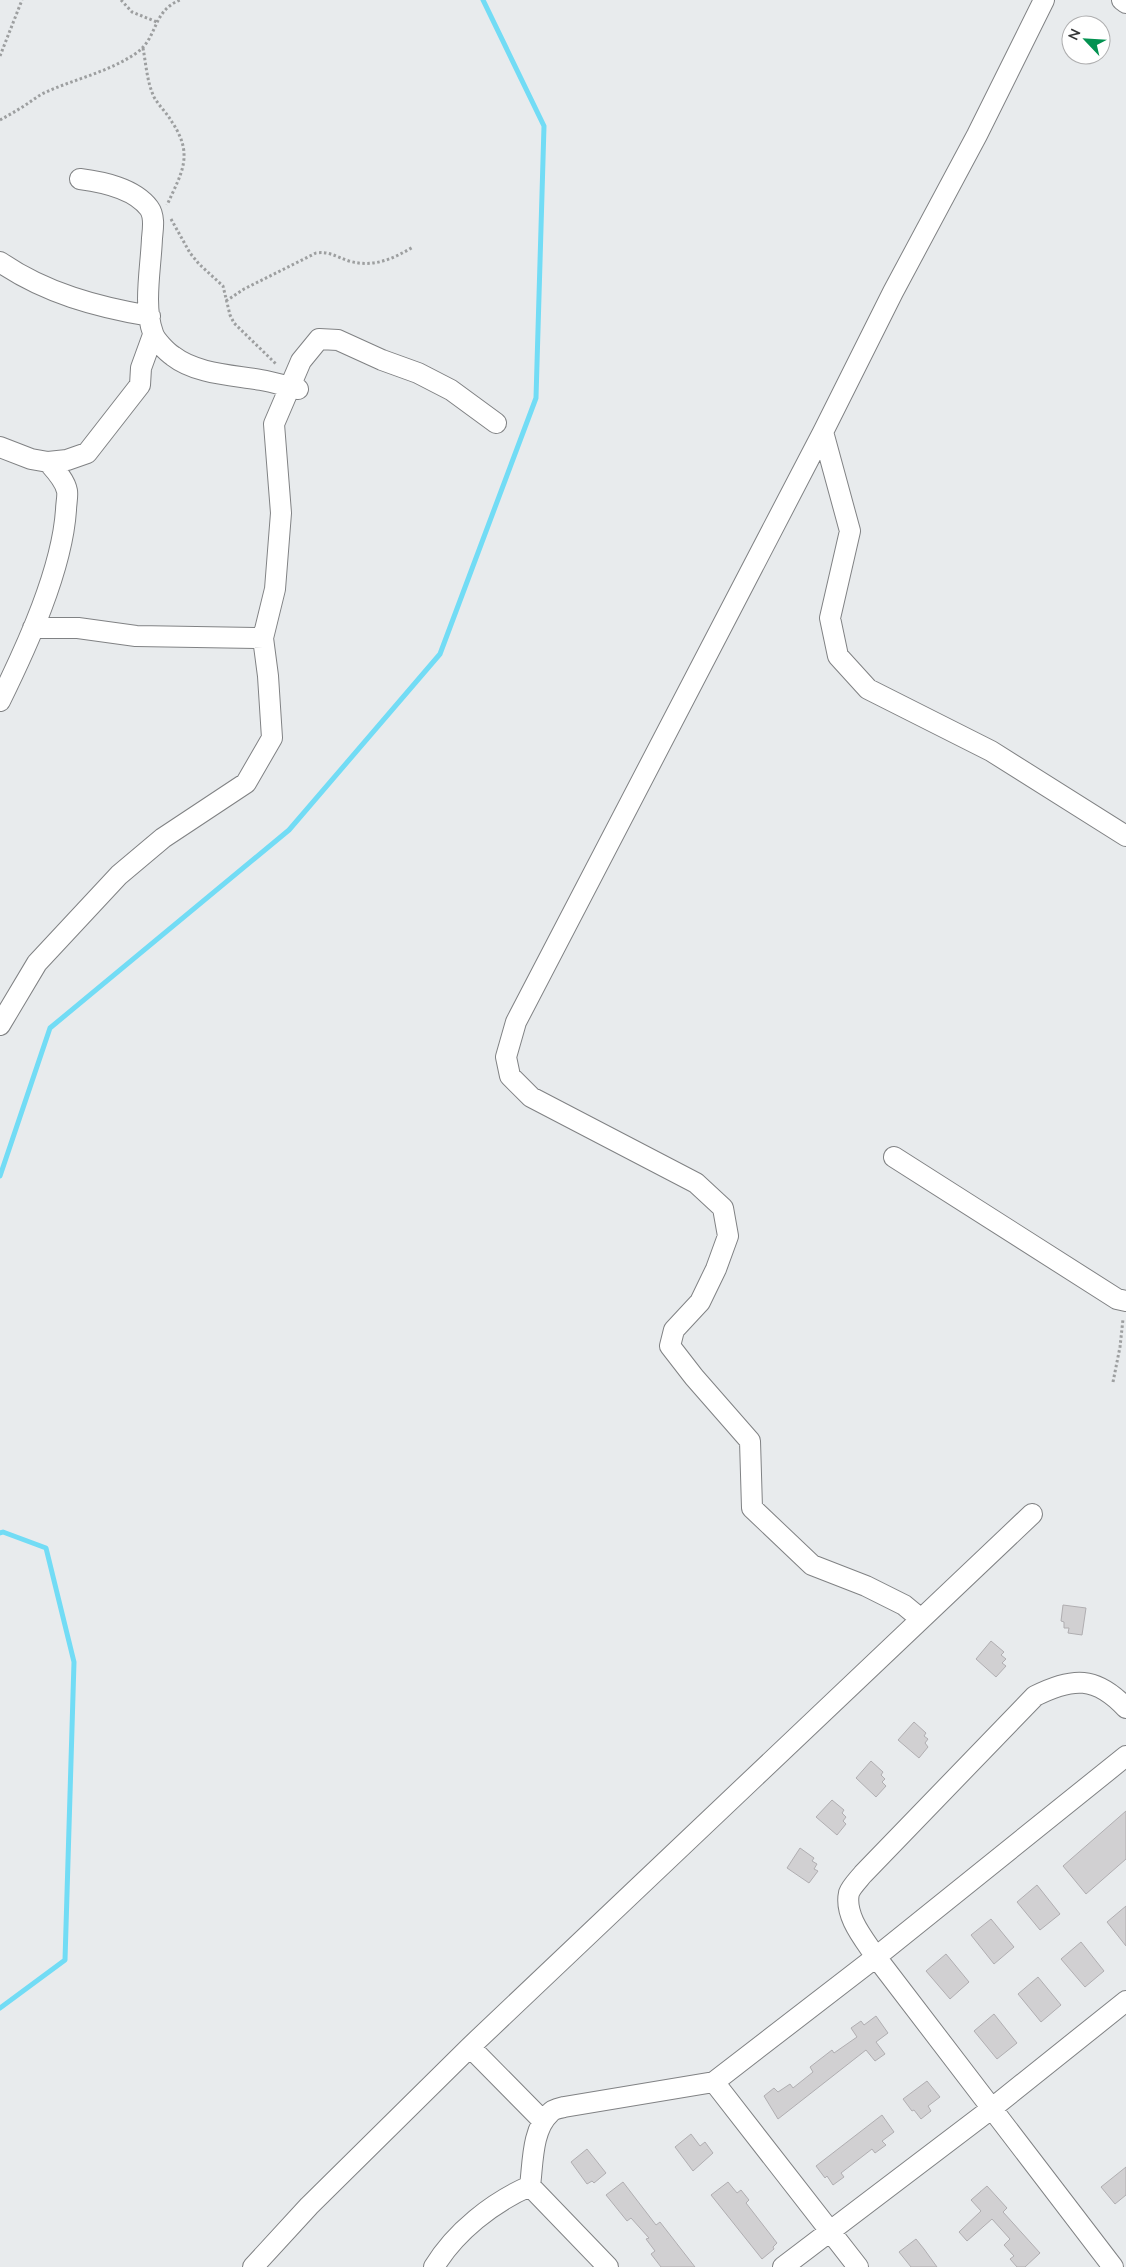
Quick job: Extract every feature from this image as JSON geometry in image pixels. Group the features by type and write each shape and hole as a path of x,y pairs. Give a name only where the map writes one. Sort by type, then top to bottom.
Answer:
{"street":[{"path":"920,1619 904,1605 866,1586 812,1565 752,1508 750,1441 694,1377 670,1346 674,1330 700,1302 719,1261 728,1236 723,1208 696,1183 531,1097 510,1076 506,1057 516,1022 893,292 977,135 1044,0"},
{"path":"1122,0 1126,3"},
{"path":"0,447 31,459 48,462 67,460 86,453 140,385 141,368 151,326 148,285 153,226 149,209 138,198 123,190 101,182 80,179"},
{"path":"0,262 34,282 62,294 117,311 151,326 173,357 193,366 224,375 260,380 293,388"},
{"path":"0,1026 38,963 119,874 163,838 246,783 272,738 268,676 262,638 274,588 281,513 274,424 293,388 301,361 319,339 338,340 382,360 418,373 451,390 496,423"},
{"path":"822,432 850,531 830,618 838,656 868,689 991,751 1126,836"},
{"path":"0,701 20,662 48,589 65,526 67,491 81,455"},
{"path":"48,462 63,481 67,491"},
{"path":"33,628 78,628 136,636 262,638"},
{"path":"894,1157 1117,1299 1125,1301"},
{"path":"253,2267 309,2206 470,2047 1032,1514"},
{"path":"1113,2267 876,1957 857,1929 849,1907 849,1892 868,1868 1035,1696 1054,1686 1073,1683 1093,1684 1109,1691 1126,1708"},
{"path":"530,2186 538,2132 543,2121 551,2111 564,2106 714,2082 876,1957 1126,1756"},
{"path":"783,2267 991,2109 1126,2001"},
{"path":"470,2047 543,2121"},
{"path":"714,2082 858,2267"},
{"path":"434,2267 444,2250 456,2237 508,2195 530,2186"},
{"path":"530,2186 608,2267"}],"path":[{"path":"0,56 22,0"},
{"path":"121,0 132,12 157,22"},
{"path":"0,120 44,92 118,63 143,48 168,5 180,0"},
{"path":"143,48 154,97 179,132 186,155 164,212 171,218 198,264 223,286 234,323 293,388"},
{"path":"226,301 244,289 316,253 328,253 349,261 372,264 385,261 412,247"},
{"path":"1113,1382 1120,1347 1125,1301"}],"building":[{"path":"1063,1605 1086,1608 1082,1635 1068,1633 1069,1628 1064,1628 1064,1622 1061,1621"},
{"path":"991,1641 1004,1652 1001,1655 1006,1659 1002,1663 1006,1666 996,1677 976,1659"},
{"path":"914,1722 926,1733 924,1736 928,1739 925,1743 928,1747 919,1758 898,1740"},
{"path":"871,1761 883,1772 881,1775 885,1779 882,1782 886,1786 876,1797 856,1778"},
{"path":"832,1800 844,1810 842,1813 846,1817 843,1821 846,1824 837,1835 816,1817"},
{"path":"1126,1811 1126,1859 1086,1894 1063,1866"},
{"path":"800,1848 814,1858 812,1861 817,1864 814,1869 818,1871 809,1883 787,1868"},
{"path":"1037,1885 1060,1914 1040,1930 1017,1902"},
{"path":"1126,1906 1126,1946 1107,1922"},
{"path":"991,1919 1014,1947 994,1964 971,1935"},
{"path":"1081,1942 1104,1971 1085,1987 1061,1959"},
{"path":"946,1954 969,1982 950,1999 926,1971"},
{"path":"1038,1977 1061,2005 1041,2022 1018,1994"},
{"path":"994,2014 1017,2043 997,2059 974,2031"},
{"path":"876,2016 888,2033 876,2042 885,2054 875,2061 866,2050 778,2119 764,2096 774,2088 778,2092 790,2084 793,2088 813,2072 810,2067 832,2050 834,2053 857,2037 851,2028 861,2021 864,2025"},
{"path":"927,2081 940,2097 928,2106 931,2111 921,2119 903,2099"},
{"path":"882,2115 894,2132 882,2141 886,2145 875,2153 872,2149 841,2173 844,2177 833,2185 827,2176 825,2178 816,2166"},
{"path":"691,2134 700,2146 705,2142 713,2153 693,2171 675,2147"},
{"path":"587,2149 606,2173 594,2183 592,2181 587,2184 571,2162"},
{"path":"1126,2167 1126,2195 1115,2204 1101,2187"},
{"path":"623,2182 656,2225 660,2222 695,2267 661,2267 651,2254 655,2251 646,2239 649,2238 631,2218 627,2221 606,2195"},
{"path":"728,2182 737,2193 741,2190 749,2200 746,2203 777,2243 773,2247 774,2249 762,2259 711,2195"},
{"path":"987,2186 1007,2208 1003,2212 1040,2253 1025,2267 1017,2267 1010,2259 1014,2256 1004,2245 1010,2239 992,2219 967,2241 959,2232 981,2211 971,2200"},
{"path":"916,2239 937,2267 911,2267 899,2252"}],"waterway":[{"path":"0,1176 50,1028 289,830 440,654 536,398 544,126 483,0"},
{"path":"0,1533 3,1532 46,1548 74,1662 65,1960 0,2008"}]}
